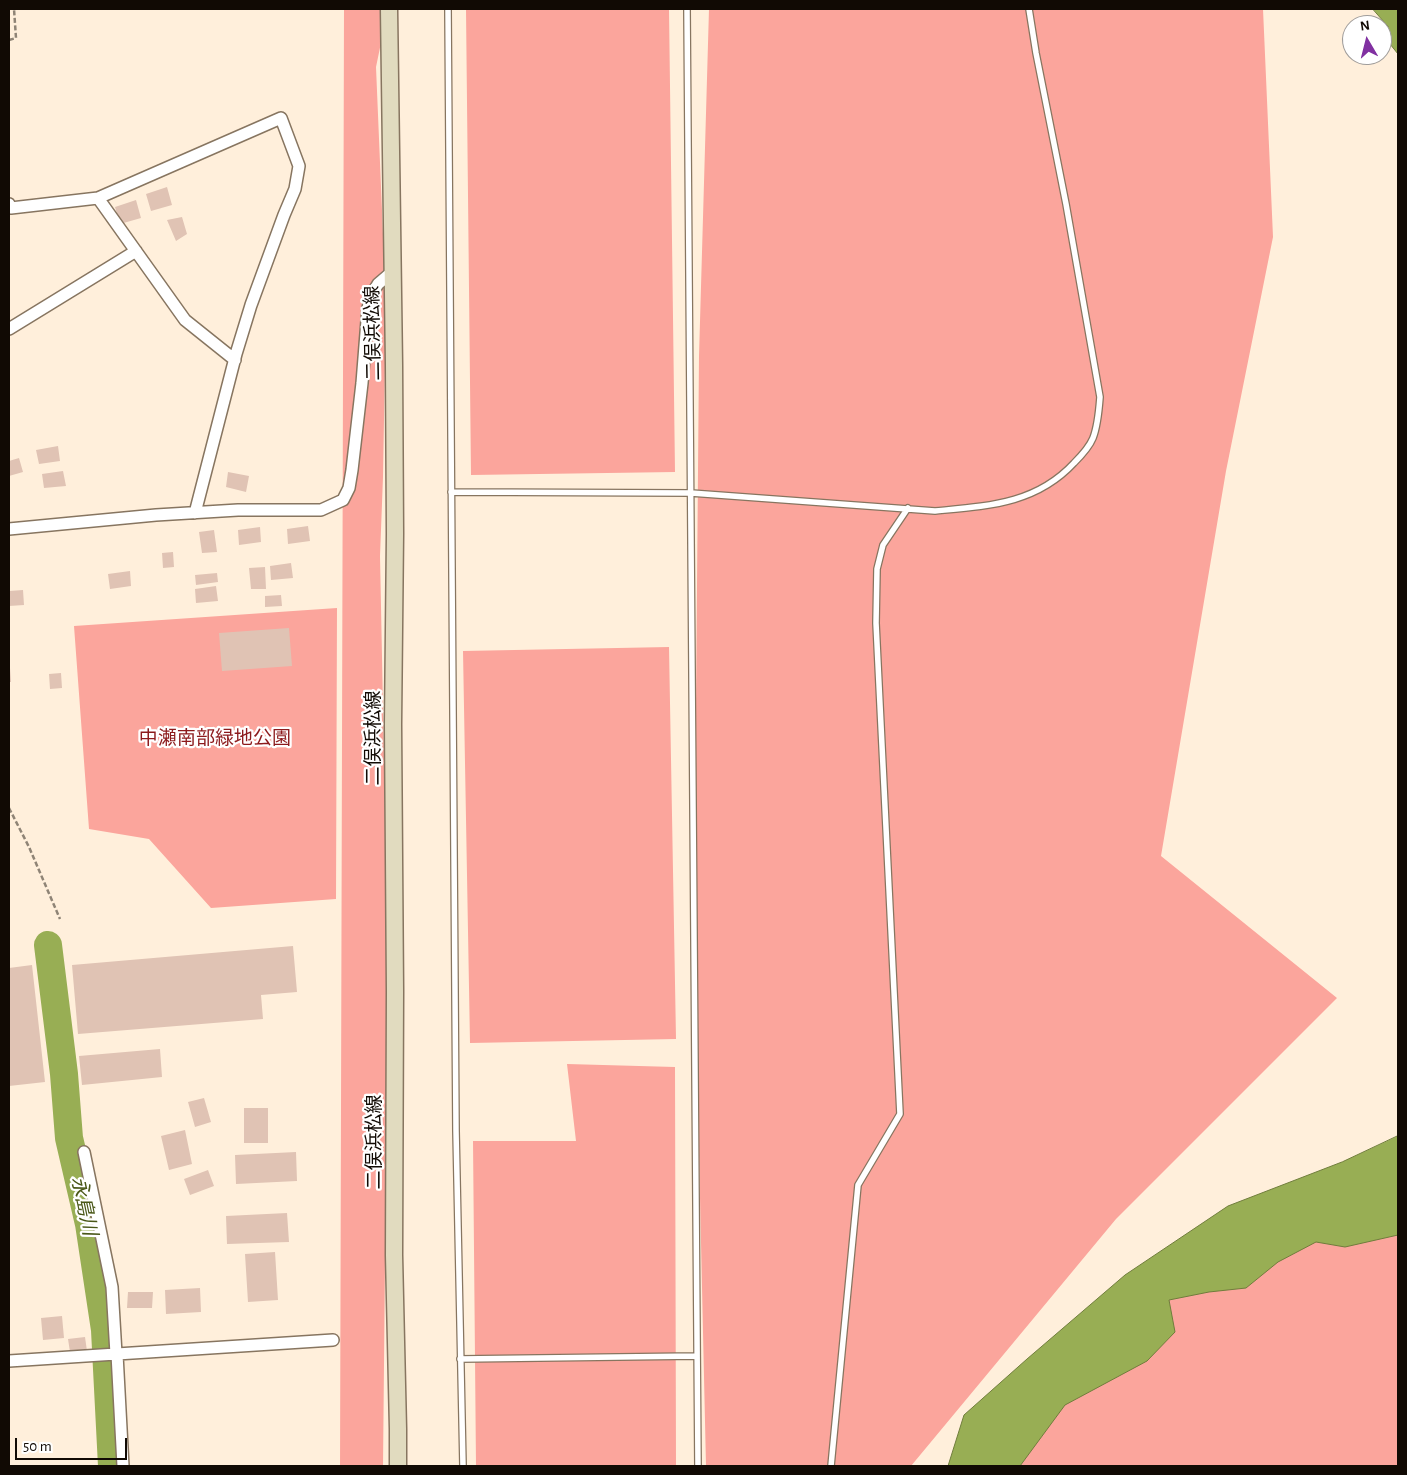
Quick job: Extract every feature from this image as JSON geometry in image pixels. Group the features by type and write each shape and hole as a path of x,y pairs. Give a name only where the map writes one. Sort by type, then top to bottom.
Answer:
{"main road":[{"name":"二俣浜松線","path":"389,9 395,534 393,714 395,982 394,1255 398,1466"}],"street":[{"path":"9,204 10,208 98,198 281,118 299,166 295,189 251,305 195,513"},
{"path":"98,198 185,320 235,360"},
{"path":"9,329 136,251"},
{"path":"9,529 238,510 321,510 343,500 349,488 352,470 368,308 372,294 378,284 392,272"},
{"path":"84,1152 112,1287 123,1466"},
{"path":"9,1361 333,1340"}],"lane":[{"path":"448,9 456,1111 463,1466"},
{"path":"687,9 698,1466"},
{"path":"451,492 691,493 935,511 1010,502 1041,490 1065,473 1086,451 1093,439 1100,396 1029,9"},
{"path":"832,1466 858,1185 900,1114 876,623 877,569 883,545 908,508"},
{"path":"460,1359 697,1356"}],"path":[{"path":"9,40 16,38 14,9"},
{"path":"9,808 29,847 60,920"}],"green space":[{"path":"344,9 388,9 376,67 386,306 380,556 388,959 383,1466 340,1466"},
{"path":"466,9 669,9 675,472 471,475"},
{"path":"709,9 1263,9 1273,237 1226,471 1161,856 1337,998 1116,1219 911,1466 706,1466 694,930 699,356"},
{"name":"中瀬南部緑地公園","path":"337,608 336,899 211,908 149,839 89,829 74,626"},
{"path":"669,647 676,1039 470,1043 463,651"},
{"path":"567,1064 675,1067 676,1466 476,1466 473,1141 576,1141"},
{"path":"1398,1213 1398,1466 1010,1466 1151,1299"}],"shaded area":[{"path":"1373,9 1398,9 1398,54 1392,46 1392,15 1378,15"},
{"path":"1398,1136 1398,1235 1345,1247 1316,1242 1278,1262 1246,1288 1209,1292 1169,1300 1175,1332 1147,1361 1065,1405 1020,1466 948,1466 964,1415 1125,1275 1228,1206 1342,1162"}],"building":[{"path":"167,187 172,205 151,211 146,194"},
{"path":"136,200 141,218 120,224 115,207"},
{"path":"182,217 187,234 176,241 167,220"},
{"path":"58,446 60,461 39,464 36,450"},
{"path":"19,458 23,472 9,476 9,461"},
{"path":"63,471 66,486 44,488 42,474"},
{"path":"228,472 249,476 246,492 226,487"},
{"path":"308,526 310,541 288,544 287,529"},
{"path":"260,527 261,542 239,545 238,530"},
{"path":"214,530 217,552 202,553 199,532"},
{"path":"173,552 174,567 163,568 162,553"},
{"path":"291,563 293,578 271,580 270,566"},
{"path":"265,567 266,589 251,589 249,568"},
{"path":"130,571 131,586 110,589 108,574"},
{"path":"217,573 218,582 196,585 195,575"},
{"path":"216,586 218,601 196,603 195,589"},
{"path":"23,590 24,605 9,606 9,591"},
{"path":"281,595 282,606 265,607 265,596"},
{"path":"289,628 292,666 222,671 219,633"},
{"path":"10,668 11,682 9,682"},
{"path":"61,673 62,688 50,689 49,674"},
{"path":"293,946 297,992 261,995 263,1019 78,1034 72,965"},
{"path":"32,965 45,1082 9,1086 9,968"},
{"path":"160,1049 162,1077 82,1085 79,1056"},
{"path":"204,1098 211,1122 195,1127 188,1102"},
{"path":"244,1108 268,1108 268,1143 244,1143"},
{"path":"185,1130 192,1164 169,1170 161,1136"},
{"path":"296,1152 297,1181 236,1184 235,1155"},
{"path":"208,1170 214,1186 190,1195 184,1179"},
{"path":"287,1213 289,1242 227,1244 226,1216"},
{"path":"275,1252 278,1300 248,1302 245,1254"},
{"path":"200,1288 201,1312 166,1314 165,1290"},
{"path":"128,1292 153,1292 152,1308 127,1308"},
{"path":"62,1316 64,1338 43,1340 41,1318"},
{"path":"85,1337 87,1351 70,1352 68,1339"}],"waterway":[{"name":"永島川","path":"48,945 64,1074 69,1138 89,1224 105,1330 112,1466"}]}
